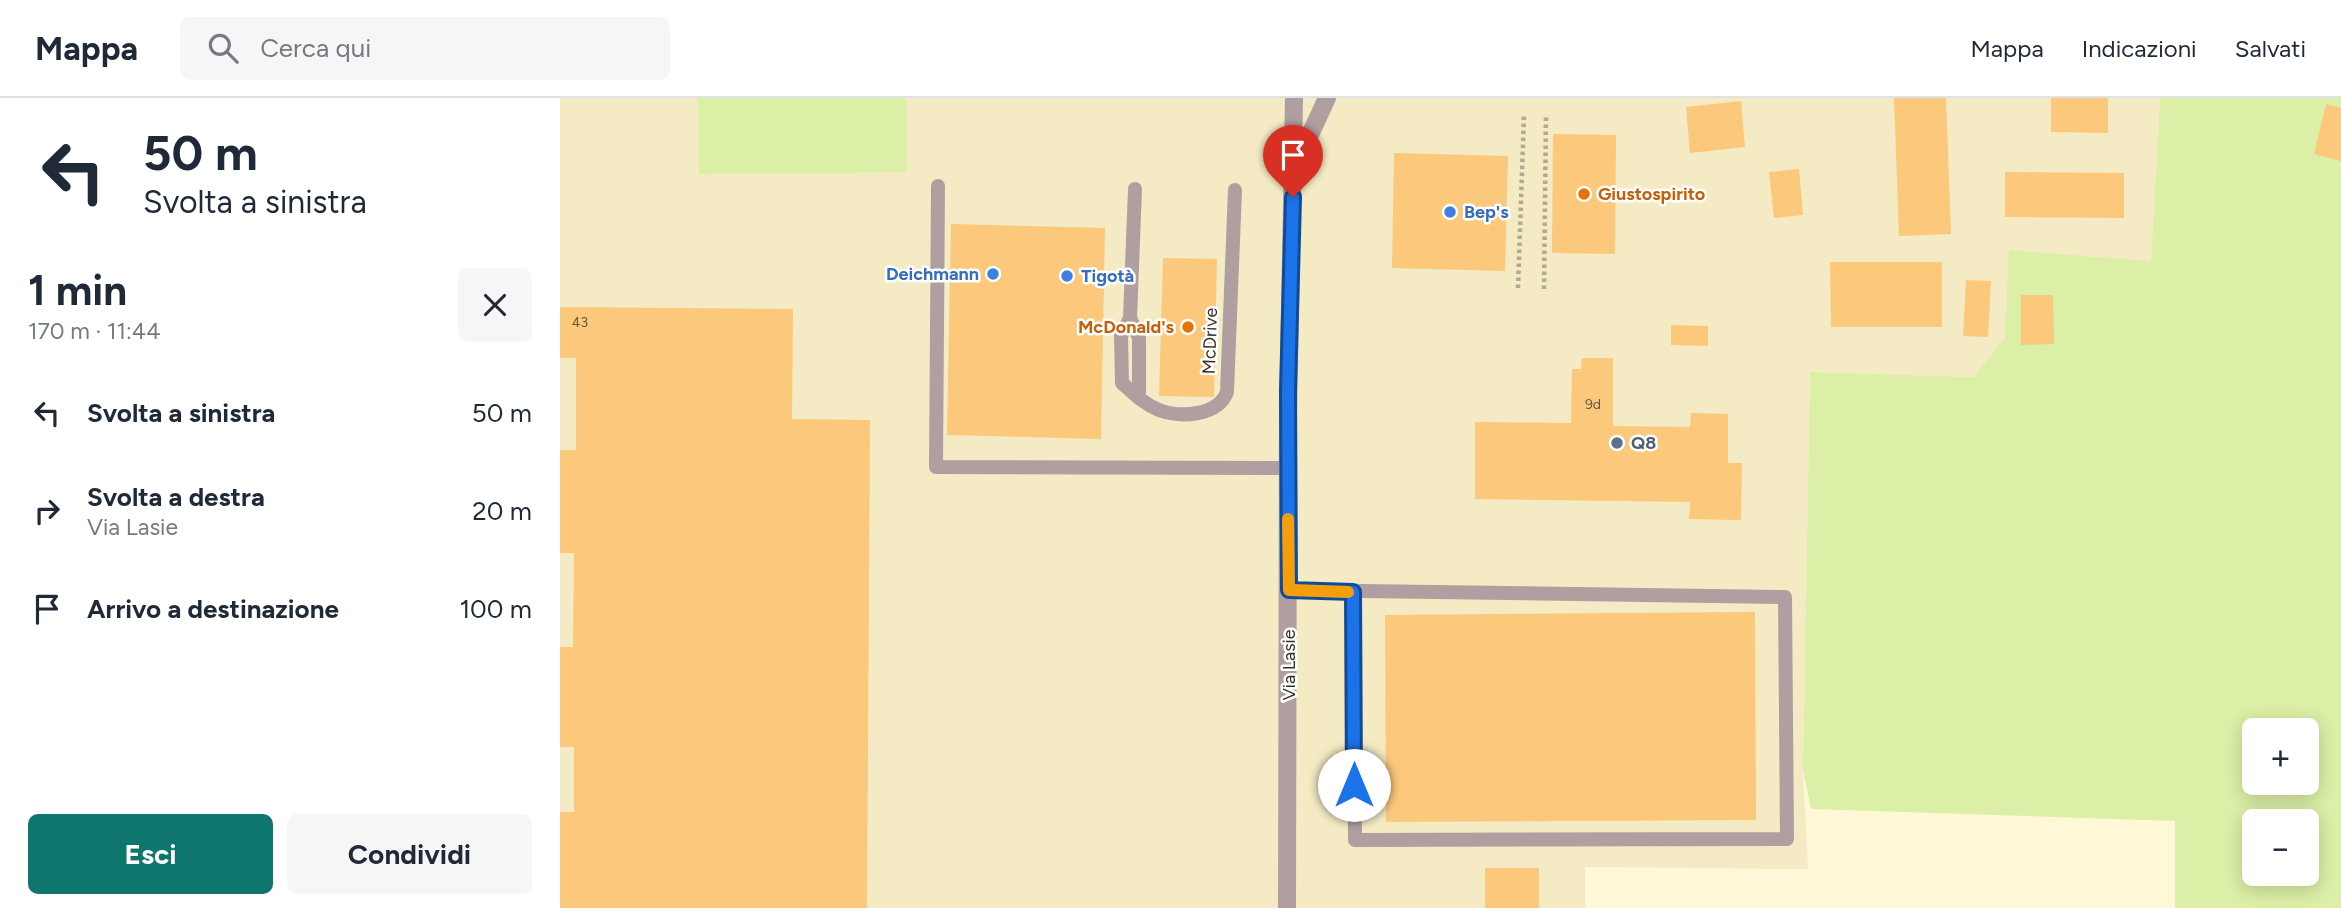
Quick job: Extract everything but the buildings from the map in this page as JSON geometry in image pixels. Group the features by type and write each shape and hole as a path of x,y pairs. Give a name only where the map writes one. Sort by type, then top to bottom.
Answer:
{"street":[{"name":"Via Lasie","path":"1287,908 1288,468 1294,98"},
{"name":"Via Lasie","path":"1294,169 1327,98"}],"lane":[{"path":"938,186 936,467 1288,468"},
{"name":"McDrive","path":"1135,189 1130,318 1121,336 1122,383 1139,398 1160,410 1184,413 1211,411 1222,404 1227,392 1235,190"},
{"path":"1289,590 1785,597 1787,839 1355,840 1353,592"}],"path":[{"path":"1518,288 1524,115"},
{"path":"1544,289 1546,116"}],"shaded area":[{"path":"560,98 2160,98 2151,261 2010,250 2005,337 1973,377 1810,372 1803,770 1808,869 1585,867 1585,908 560,908"}],"green space":[{"path":"698,98 906,98 907,172 699,174"},
{"path":"2160,98 2341,98 2341,908 2175,908 2175,821 1811,809 1803,770 1810,372 1973,377 2005,337 2009,250 2151,261"}],"slow traffic":[{"path":"1288,519 1289,590 1348,592"}],"place":[{"name":"Giustospirito","path":"1584,194"},
{"name":"Bep's","path":"1450,212"},
{"name":"Deichmann","path":"993,274"},
{"name":"Tigotà","path":"1067,276"},
{"name":"McDonald's","path":"1188,327"},
{"name":"Q8","path":"1617,443"}],"route":[{"path":"1293,197 1287,446 1289,590 1353,592 1354,785"}]}
